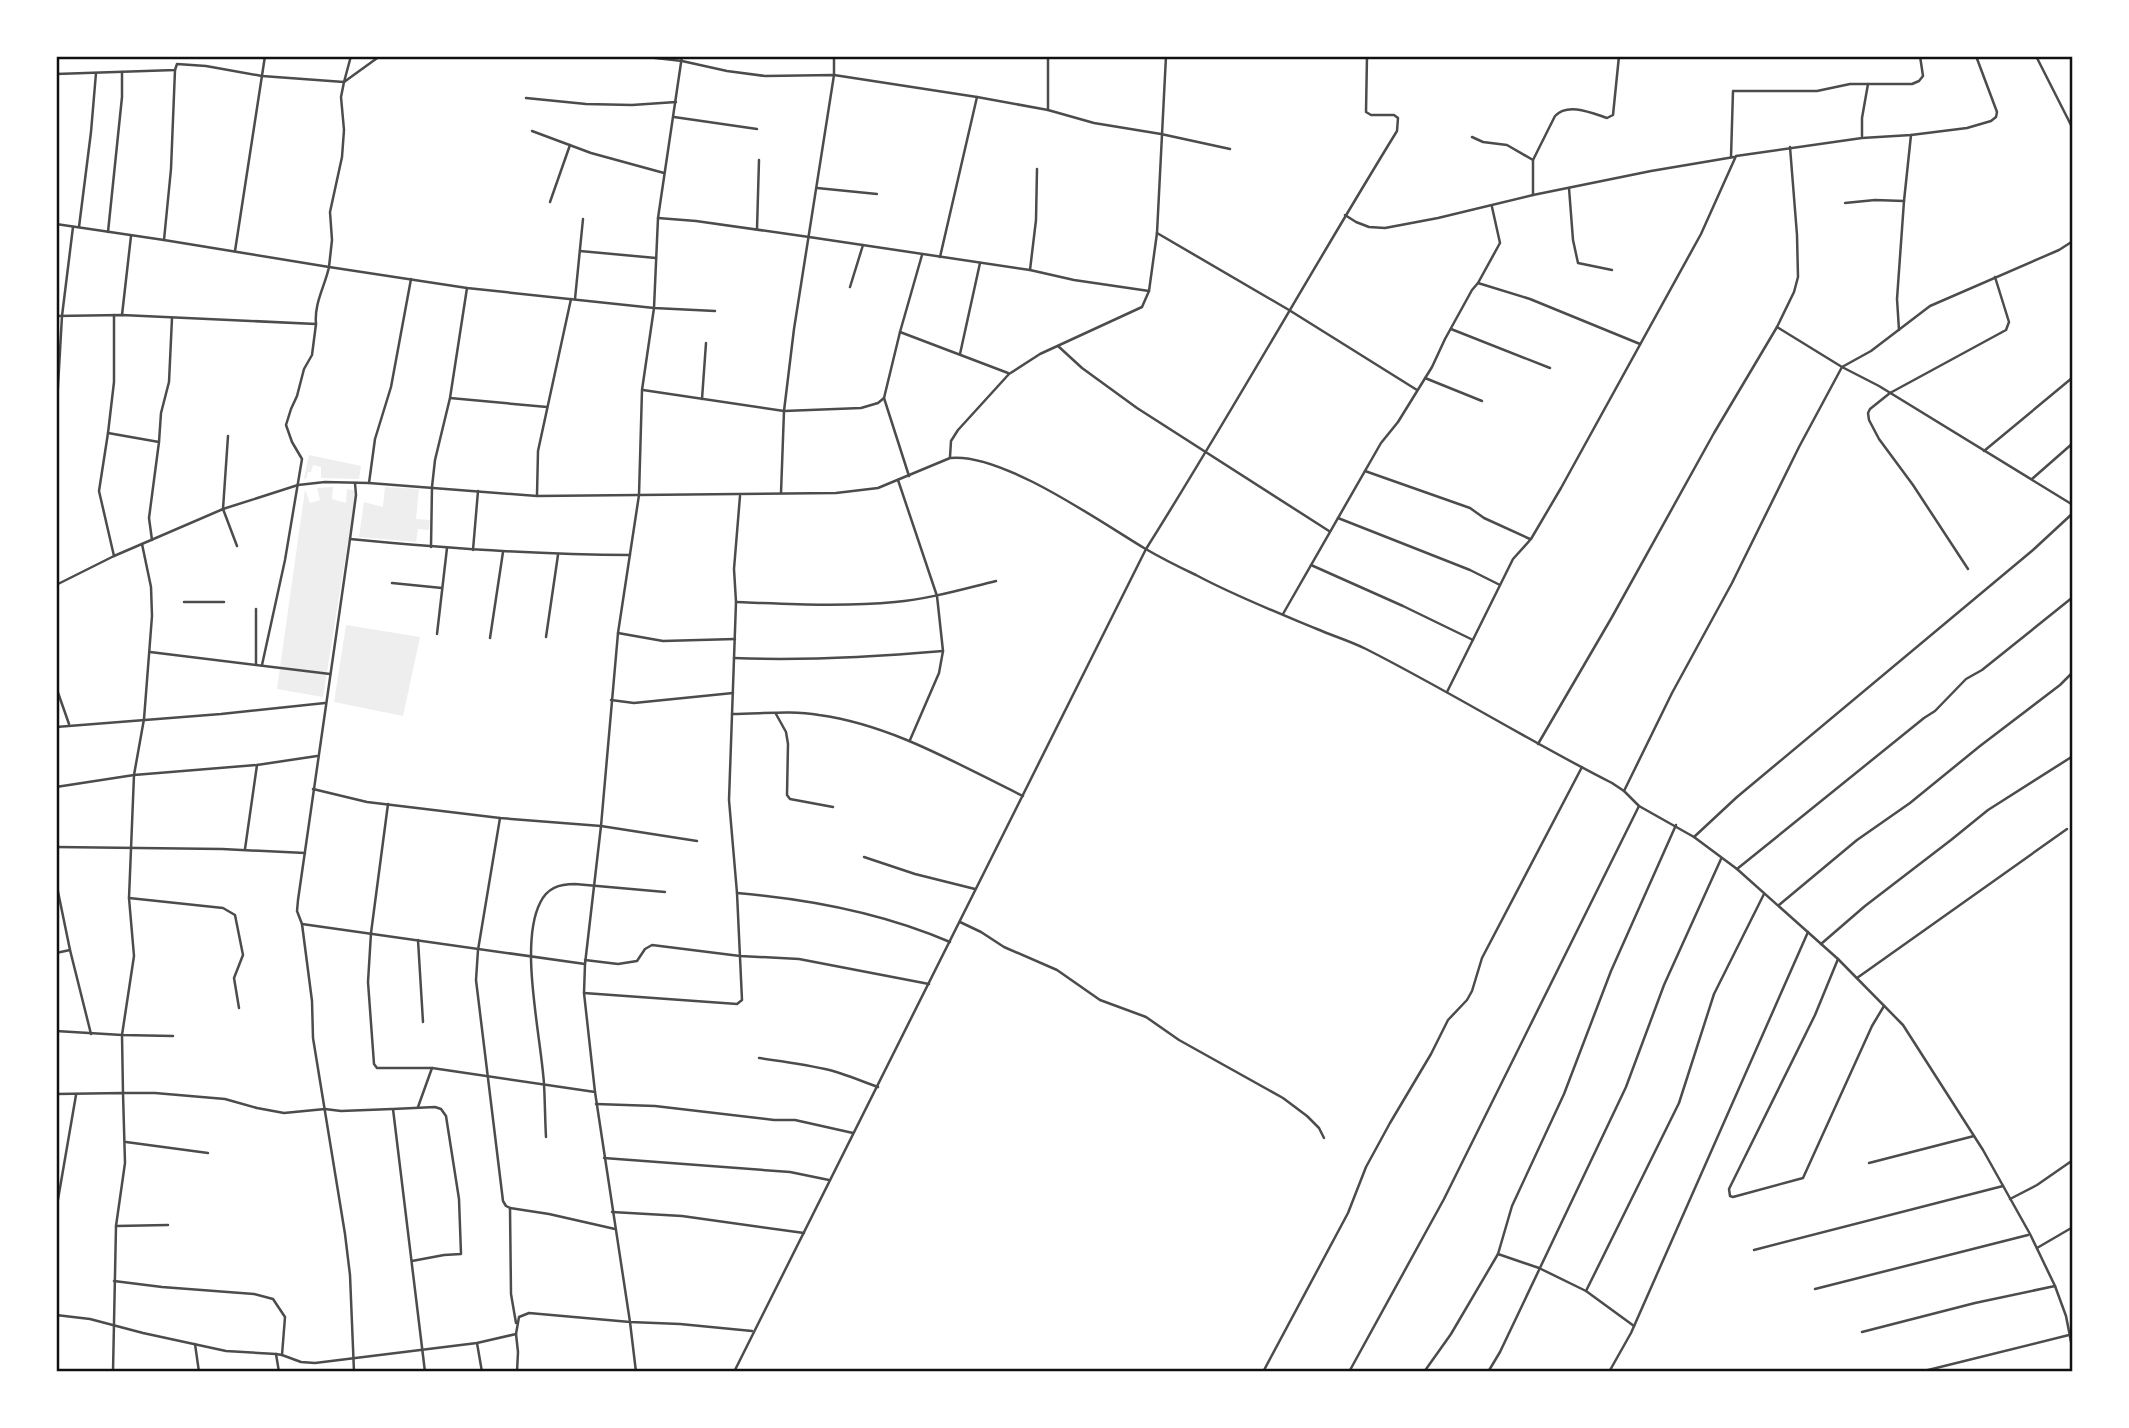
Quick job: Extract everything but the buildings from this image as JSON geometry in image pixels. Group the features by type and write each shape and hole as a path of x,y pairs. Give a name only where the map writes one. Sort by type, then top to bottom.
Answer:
{"street":[{"path":"235,251 265,56"},
{"path":"262,665 285,560 302,459 286,425 298,396 304,369 312,355 317,301 326,284 329,267 332,240 330,212 342,157 344,130 341,97 351,56"},
{"path":"164,240 177,64 262,76 344,82 380,56"},
{"path":"638,56 682,58 727,71 765,76 834,75 977,97 1230,149"},
{"path":"781,494 784,411 794,329 834,75 834,56"},
{"path":"1048,56 1048,110"},
{"path":"950,458 951,441 958,430 1009,374 1023,363 1142,307 1149,291 1157,233 1166,56"},
{"path":"734,1372 1146,549 1397,131 1398,118 1394,115 1371,114 1364,108 1367,56"},
{"path":"1533,195 1534,160 1559,111 1566,109 1588,112 1607,118 1613,115 1619,56"},
{"path":"1731,157 1733,91 1817,91 1850,84 1912,84 1923,76 1920,56"},
{"path":"1346,215 1369,227 1385,228 1533,195 1736,156 1862,138 1967,128 1991,121 1997,112 1976,56"},
{"path":"2036,56 2073,129"},
{"path":"636,1372 596,1104 584,993 585,962 601,826 618,633 639,495 642,390 654,308 659,218 682,58"},
{"path":"56,74 175,70"},
{"path":"108,232 122,97 122,72"},
{"path":"79,228 92,132 96,74"},
{"path":"1862,138 1862,118 1868,84"},
{"path":"940,257 977,97"},
{"path":"526,98 586,104 676,102"},
{"path":"673,117 757,129"},
{"path":"532,131 591,153 664,173"},
{"path":"1899,330 1897,299 1911,135"},
{"path":"1472,137 1483,142 1507,145 1534,160"},
{"path":"550,202 570,145"},
{"path":"1538,744 1777,327 1794,292 1798,277 1797,235 1790,147"},
{"path":"1447,692 1513,559 1531,539 1701,234 1736,156"},
{"path":"758,229 759,160"},
{"path":"1030,270 1036,220 1037,169"},
{"path":"816,188 877,194"},
{"path":"1569,188 1573,240 1578,263 1612,270"},
{"path":"1844,203 1904,201"},
{"path":"1282,614 1381,443 1398,422 1425,378 1500,243 1492,206"},
{"path":"659,218 758,229 1030,270 1074,280 1149,291"},
{"path":"537,496 538,451 573,299 583,219"},
{"path":"56,224 467,288 715,312"},
{"path":"56,421 62,316 74,227"},
{"path":"1157,233 1289,310 1417,390"},
{"path":"122,315 131,236"},
{"path":"1624,791 1842,367 1871,351 1930,306 2059,250 2073,241"},
{"path":"850,287 863,245"},
{"path":"580,250 656,258"},
{"path":"909,476 884,398 922,255"},
{"path":"960,354 980,263"},
{"path":"1968,569 1879,439 1870,420 1870,408 1890,393 2006,330 2009,322 1995,277"},
{"path":"369,483 374,439 391,387 411,279"},
{"path":"1478,283 1542,303 1640,344"},
{"path":"431,547 435,460 450,398 467,288"},
{"path":"114,315 114,382 99,491 114,556"},
{"path":"56,316 122,315 316,324"},
{"path":"152,540 149,518 161,413 169,382 172,318"},
{"path":"1777,327 2073,505"},
{"path":"1451,330 1550,368"},
{"path":"900,332 1009,374"},
{"path":"702,398 706,343"},
{"path":"1058,346 1082,369 1330,532"},
{"path":"1425,378 1482,401"},
{"path":"1984,451 2073,378"},
{"path":"642,390 784,411 861,408 878,403 884,398"},
{"path":"450,398 547,407"},
{"path":"108,433 159,443"},
{"path":"228,436 223,509 237,545"},
{"path":"2032,479 2073,443"},
{"path":"56,585 114,556 223,509 298,485 325,482 369,483 537,496 740,495 878,488 950,458 963,456 1004,469 1077,506 1146,549 1221,588 1363,648 1447,692 1624,791 1639,806 1676,825 1737,869 1838,959 1903,1025 1974,1136 2030,1234 2066,1316 2072,1335 2073,1352"},
{"path":"1365,471 1470,508 1483,517 1531,539"},
{"path":"898,480 937,596 943,651 939,673 910,740"},
{"path":"354,1372 348,1261 313,1038 312,1001 298,911 356,495 355,483"},
{"path":"473,550 478,491"},
{"path":"584,993 737,1004 742,1000 729,800 736,602 734,569 740,495"},
{"path":"1694,837 1737,797 2033,550 2073,513"},
{"path":"1338,517 1501,585"},
{"path":"350,539 503,552 631,555"},
{"path":"113,1372 116,1226 126,1142 122,1093 122,1035 134,956 129,898 130,847 134,775 144,719 152,616 151,587 142,544"},
{"path":"437,634 447,548"},
{"path":"490,638 503,552"},
{"path":"546,637 558,555"},
{"path":"1311,565 1473,640"},
{"path":"736,602 894,602 937,596 996,581"},
{"path":"392,583 442,588"},
{"path":"1737,869 1935,711 1966,680 2073,597"},
{"path":"184,602 224,602"},
{"path":"256,609 256,664"},
{"path":"618,633 663,641 735,639"},
{"path":"734,658 850,658 943,651"},
{"path":"150,652 330,674"},
{"path":"1779,905 1857,840 1910,803 2073,672"},
{"path":"56,687 69,724"},
{"path":"611,700 634,703 733,693"},
{"path":"56,727 326,703"},
{"path":"733,714 816,714 847,720 910,740 1023,796"},
{"path":"776,714 789,744 787,795 796,801 833,807"},
{"path":"56,787 134,775 257,765 318,755"},
{"path":"1821,944 1987,810 2073,755"},
{"path":"245,850 257,765"},
{"path":"1263,1372 1348,1213 1366,1167 1390,1123 1448,1020 1472,991 1482,958 1581,767"},
{"path":"313,789 367,802 500,818 601,826 697,841"},
{"path":"388,804 371,933 369,982 374,1064 377,1068 432,1068 595,1092"},
{"path":"1349,1372 1444,1199 1639,806"},
{"path":"500,818 478,950 476,980 502,1195 506,1206 510,1208 615,1228"},
{"path":"1424,1372 1451,1334 1499,1254 1512,1206 1564,1094 1611,971 1676,825"},
{"path":"1857,978 2067,829"},
{"path":"56,847 305,853"},
{"path":"864,857 915,874 976,889"},
{"path":"1488,1372 1626,1087 1664,985 1722,859"},
{"path":"56,882 58,901 91,1034"},
{"path":"546,1137 544,1086 530,957 534,918 540,902 548,890 561,884 665,892"},
{"path":"737,893 814,902 897,922 950,942"},
{"path":"1586,1291 1679,1103 1714,994 1764,894"},
{"path":"129,898 223,908 235,915 243,956 234,978 239,1008"},
{"path":"960,922 1014,952 1057,970 1100,1000 1146,1017 1179,1040 1283,1098 1307,1116 1319,1128 1324,1138"},
{"path":"302,924 530,957 585,962 638,961 648,946 652,945 740,956 799,959 929,984"},
{"path":"1609,1372 1634,1326 1808,932"},
{"path":"418,940 423,1022"},
{"path":"56,953 70,950"},
{"path":"1838,959 1815,1015 1729,1188 1730,1196 1803,1178 1884,1005"},
{"path":"56,1031 173,1036"},
{"path":"759,1058 826,1069 878,1087"},
{"path":"418,1107 432,1068"},
{"path":"56,1094 155,1093 225,1099 284,1113 325,1109 341,1111 441,1108 446,1115 459,1199 461,1254 412,1261"},
{"path":"56,1217 76,1095"},
{"path":"596,1104 655,1106 794,1120 854,1133"},
{"path":"393,1109 425,1372"},
{"path":"1869,1163 1974,1136"},
{"path":"126,1142 208,1153"},
{"path":"604,1158 790,1172 829,1180"},
{"path":"2010,1199 2037,1185 2073,1160"},
{"path":"1754,1251 2003,1186"},
{"path":"510,1208 511,1294 516,1325 517,1372"},
{"path":"612,1212 682,1216 805,1233"},
{"path":"116,1226 167,1225"},
{"path":"2036,1248 2073,1227"},
{"path":"1815,1289 2030,1234"},
{"path":"1499,1254 1586,1291 1634,1326"},
{"path":"114,1281 254,1294 273,1299 285,1317 282,1354"},
{"path":"1862,1332 2055,1286"},
{"path":"516,1325 522,1314 529,1313 753,1331"},
{"path":"56,1315 113,1324 226,1351 282,1354 300,1362 477,1343 516,1334"},
{"path":"1920,1372 2072,1335"},
{"path":"477,1343 482,1372"},
{"path":"195,1344 200,1372"},
{"path":"276,1354 279,1372"}],"shaded area":[{"path":"309,455 361,466 359,479 321,478 321,467 313,465 306,479 304,478"},
{"path":"333,487 332,499 346,503 347,489 356,491 323,697 277,689 305,490 310,503 320,500 317,488"},
{"path":"385,487 419,489 416,519 430,520 429,530 418,529 416,542 359,537 364,502 383,507"},
{"path":"346,625 420,637 403,716 334,702"}]}
